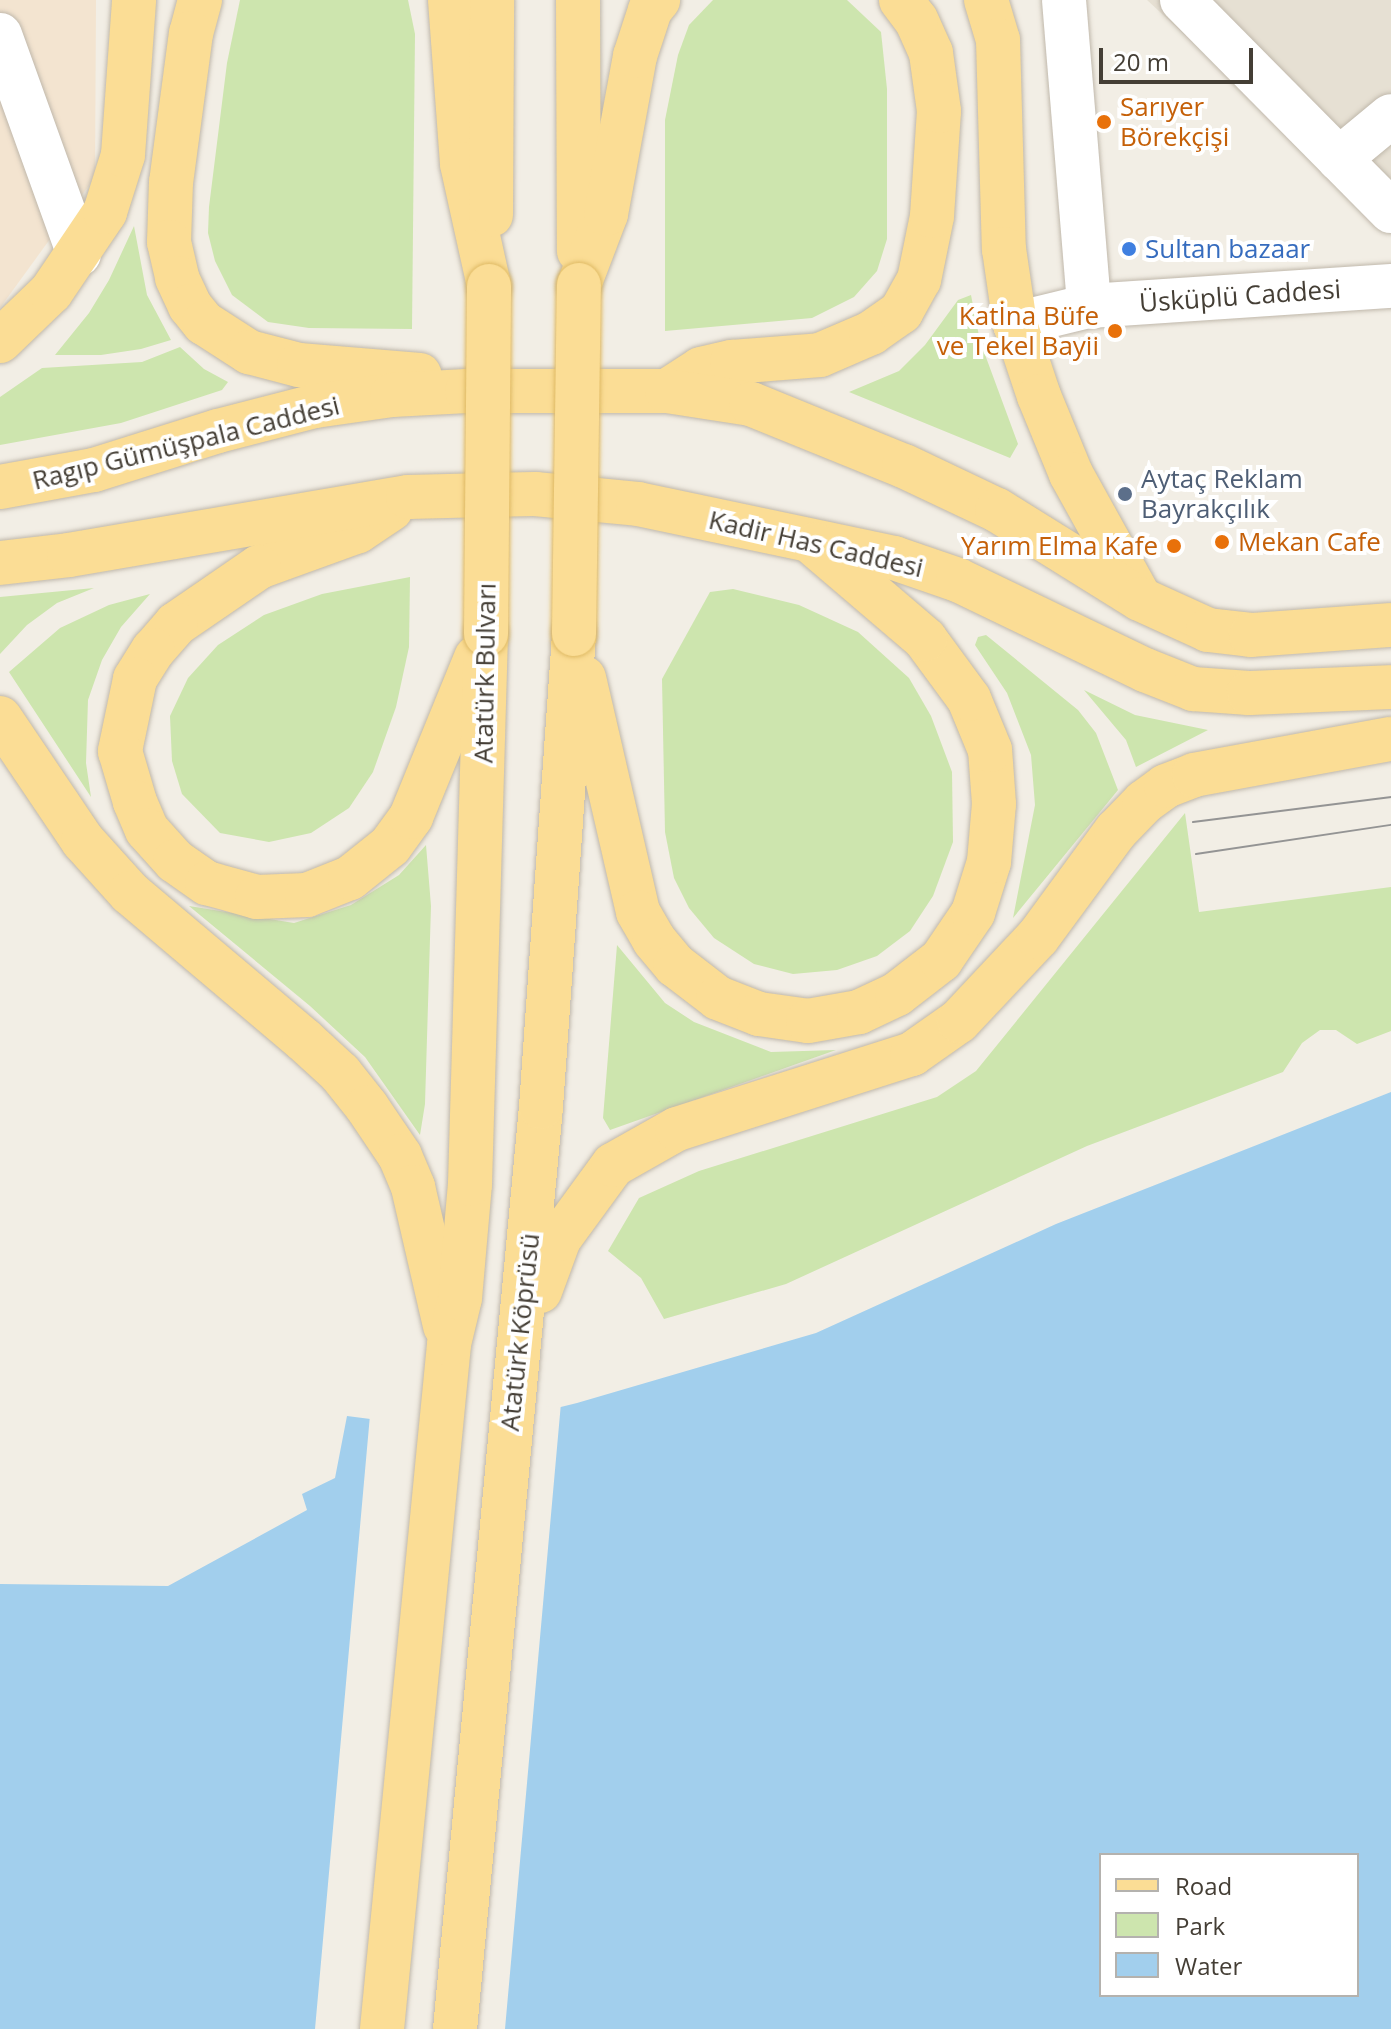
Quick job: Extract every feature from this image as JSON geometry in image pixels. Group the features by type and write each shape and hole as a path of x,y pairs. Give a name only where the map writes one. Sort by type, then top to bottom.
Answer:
{"main road":[{"path":"0,341 51,292 105,212 123,155 134,0"},
{"path":"200,0 191,33 171,182 169,242 177,278 190,306 204,323 249,352 299,365 420,375 467,391 667,391 751,404 904,466 997,510 1140,599 1208,630 1251,635 1391,625"},
{"path":"450,0 462,164 489,286"},
{"name":"Atatürk Bulvarı","path":"449,1344 460,1298 470,1184 486,634 492,0"},
{"path":"578,0 579,285 574,634 638,912 654,940 675,965 718,998 759,1014 808,1021 859,1012 897,994 941,960 973,913 989,862 994,804 990,750 969,699 925,639 807,538"},
{"path":"579,285 606,214 635,56 650,10 658,0"},
{"path":"667,391 701,369 732,362 820,355 871,333 901,312 919,280 932,216 939,111 931,53 916,20 901,0"},
{"path":"986,0 998,40 1004,249 1015,324 1071,474 1140,599"},
{"name":"Ragıp Gümüşpala Caddesi","path":"0,487 94,470 218,431 315,406 392,395 467,391"},
{"name":"Kadir Has Caddesi","path":"408,497 535,494 638,504 894,558 958,580 1145,670 1193,689 1249,693 1391,687"},
{"path":"408,497 358,531 259,567 176,624 153,650 135,679 120,751 147,830 175,861 207,883 257,897 307,895 350,878 390,846 411,817 486,634"},
{"path":"0,563 69,555 408,497"},
{"name":"Atatürk Köprüsü","path":"455,2029 541,1107 574,634"},
{"path":"0,718 83,841 130,893 340,1073 400,1156 413,1187 449,1344 382,2029"},
{"path":"517,1349 559,1239 613,1165 677,1129 912,1054 959,1021 998,982 1038,937 1116,831 1144,802 1166,786 1194,775 1391,739"}],"street":[{"path":"1064,0 1089,306"},
{"path":"1182,0 1391,211"},
{"path":"0,35 79,254"},
{"path":"1339,159 1391,116"},
{"name":"Üsküplü Caddesi","path":"1015,324 1089,306 1391,286"}],"shaded area":[{"path":"0,0 96,0 95,177 0,308"},
{"path":"1147,0 1391,0 1391,226"}],"green space":[{"path":"240,0 408,0 415,34 412,329 309,328 268,322 232,295 215,261 208,233 227,63"},
{"path":"713,0 847,0 881,32 887,89 887,239 877,271 854,297 812,318 665,331 665,120 678,55 689,25"},
{"path":"134,226 147,295 171,340 141,349 101,355 55,355 89,313 109,280"},
{"path":"971,295 980,341 1018,444 1010,458 849,392 899,371 925,345 958,300"},
{"path":"180,347 204,369 228,382 222,390 121,423 0,445 0,397 42,368 142,362"},
{"path":"410,577 409,647 396,707 373,772 349,808 311,833 269,842 220,833 182,794 172,761 170,716 188,678 218,645 264,615 322,594"},
{"path":"94,588 57,603 27,625 0,654 0,597"},
{"path":"733,589 799,605 858,632 909,678 931,716 952,772 953,842 933,896 910,931 877,956 837,970 793,974 754,964 714,938 689,908 674,878 665,832 662,679 710,592"},
{"path":"150,594 121,627 102,660 88,700 86,763 91,797 9,672 60,628 109,605"},
{"path":"986,635 1078,710 1096,733 1118,790 1013,918 1035,805 1031,755 1007,693 975,645 978,637"},
{"path":"1084,690 1135,715 1208,730 1136,767 1126,740"},
{"path":"1185,813 1199,912 1391,887 1391,1031 1357,1044 1336,1030 1320,1030 1302,1043 1283,1072 1087,1146 786,1284 664,1319 641,1278 608,1251 639,1198 699,1171 937,1097 976,1071"},
{"path":"426,845 431,906 425,1104 420,1135 365,1057 310,1006 189,906 294,923 351,905 399,875"},
{"path":"617,945 665,1003 694,1022 771,1052 836,1050 610,1130 603,1118"}],"water":[{"path":"1391,1092 1391,2029 0,2029 0,1584 168,1586 307,1510 302,1494 335,1478 347,1416 464,1431 577,1403 816,1333 1056,1224"}],"pier":[{"path":"561,1403 505,2029 315,2029 370,1415 464,1427"}],"tram line":[{"path":"1193,822 1391,797"},
{"path":"1196,854 1391,825"}],"place":[{"name":"Sarıyer Börekçişi","path":"1104,122"},
{"name":"Sultan bazaar","path":"1129,249"},
{"name":"Katİna Büfe ve Tekel Bayii","path":"1115,331"},
{"name":"Aytaç Reklam Bayrakçılık","path":"1125,494"},
{"name":"Mekan Cafe","path":"1222,542"},
{"name":"Yarım Elma Kafe","path":"1174,546"}]}
